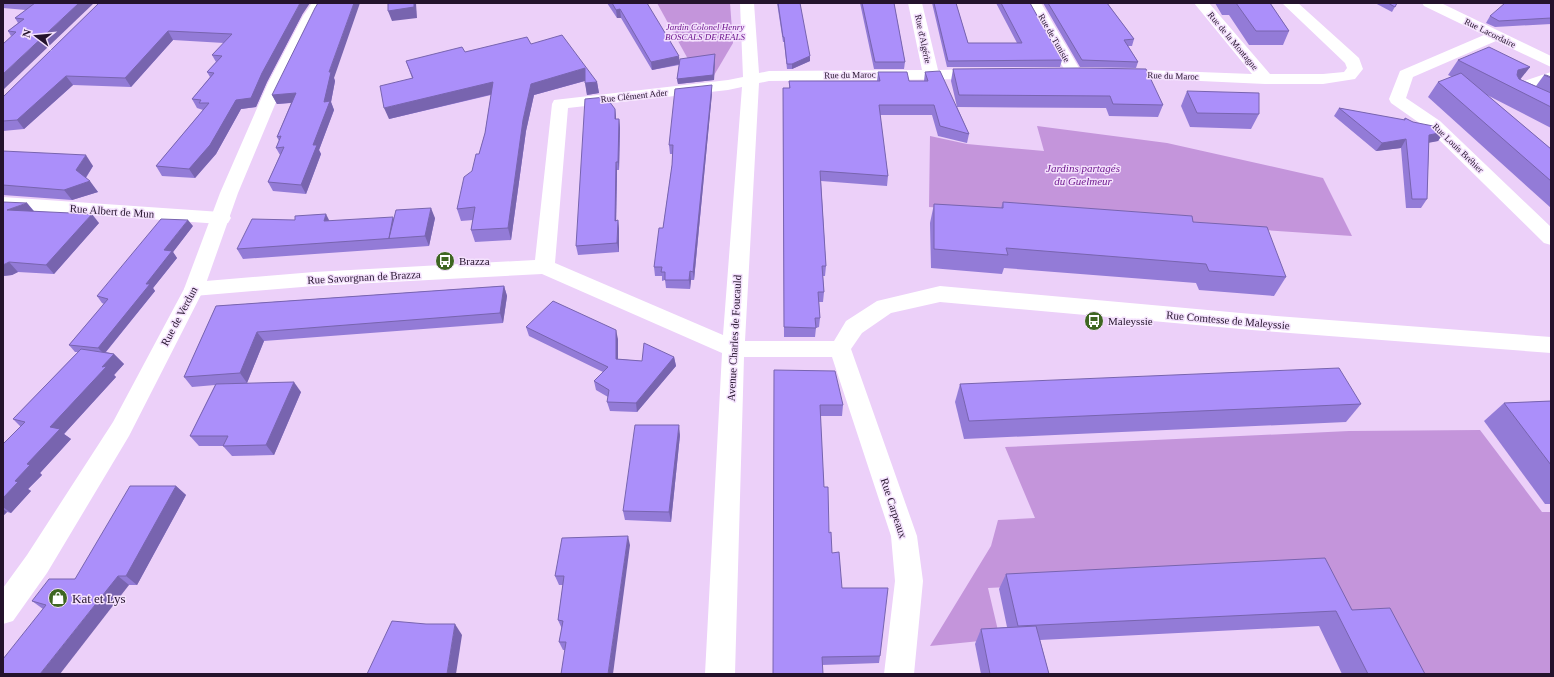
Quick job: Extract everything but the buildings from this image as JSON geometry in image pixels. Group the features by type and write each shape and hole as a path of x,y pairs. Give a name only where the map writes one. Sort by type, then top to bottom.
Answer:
{"street":[{"name":"Rue de Verdun","path":"3,611 37,564 121,429 194,289 229,193 276,83 310,16 319,3"},
{"name":"Avenue Charles de Foucauld","path":"720,674 733,349 751,79 747,3"},
{"name":"Rue d'Algérie","path":"915,3 931,74"},
{"name":"Rue de Tunisie","path":"1034,3 1090,73"},
{"name":"Rue de la Montagne","path":"1201,3 1265,79"},
{"name":"Rue du Maroc","path":"1058,73 1265,79 1323,79 1349,76 1355,69 1354,61 1289,3"},
{"name":"Rue Lacordaire","path":"1429,3 1551,62"},
{"name":"Rue Louis Bréhier","path":"1495,36 1406,74 1397,99 1434,124 1551,238"},
{"name":"Rue du Maroc","path":"751,79 769,76 995,74"},
{"path":"1551,77 1515,89 1551,107"},
{"name":"Rue Clément Ader","path":"544,267 560,104 728,85 751,79"},
{"name":"Rue Albert de Mun","path":"3,203 221,218"},
{"name":"Rue Savorgnan de Brazza","path":"194,289 314,279 544,267 733,349"},
{"name":"Rue Comtesse de Maleyssie","path":"840,349 854,327 885,307 940,294 1252,322 1551,345"},
{"path":"733,349 840,349"},
{"name":"Rue Carpeaux","path":"840,349 904,536 909,580 900,674"}],"green space":[{"name":"Jardin Colonel Henry BOSCALS DE REALS","path":"657,3 730,3 733,43 713,77 699,79"},
{"name":"Jardins partagés du Guelmeur","path":"1037,126 1167,143 1323,178 1352,236 929,207 930,136 967,144 1044,151"},
{"path":"1480,430 1542,512 1551,512 1551,674 1401,674 1337,622 1310,572 988,588 1000,639 930,646 991,546 998,520 1035,518 1005,447 1349,431"}],"place":[{"name":"Brazza","path":"445,261"},
{"name":"Maleyssie","path":"1094,321"},
{"name":"Kat et Lys","path":"58,598"}]}
